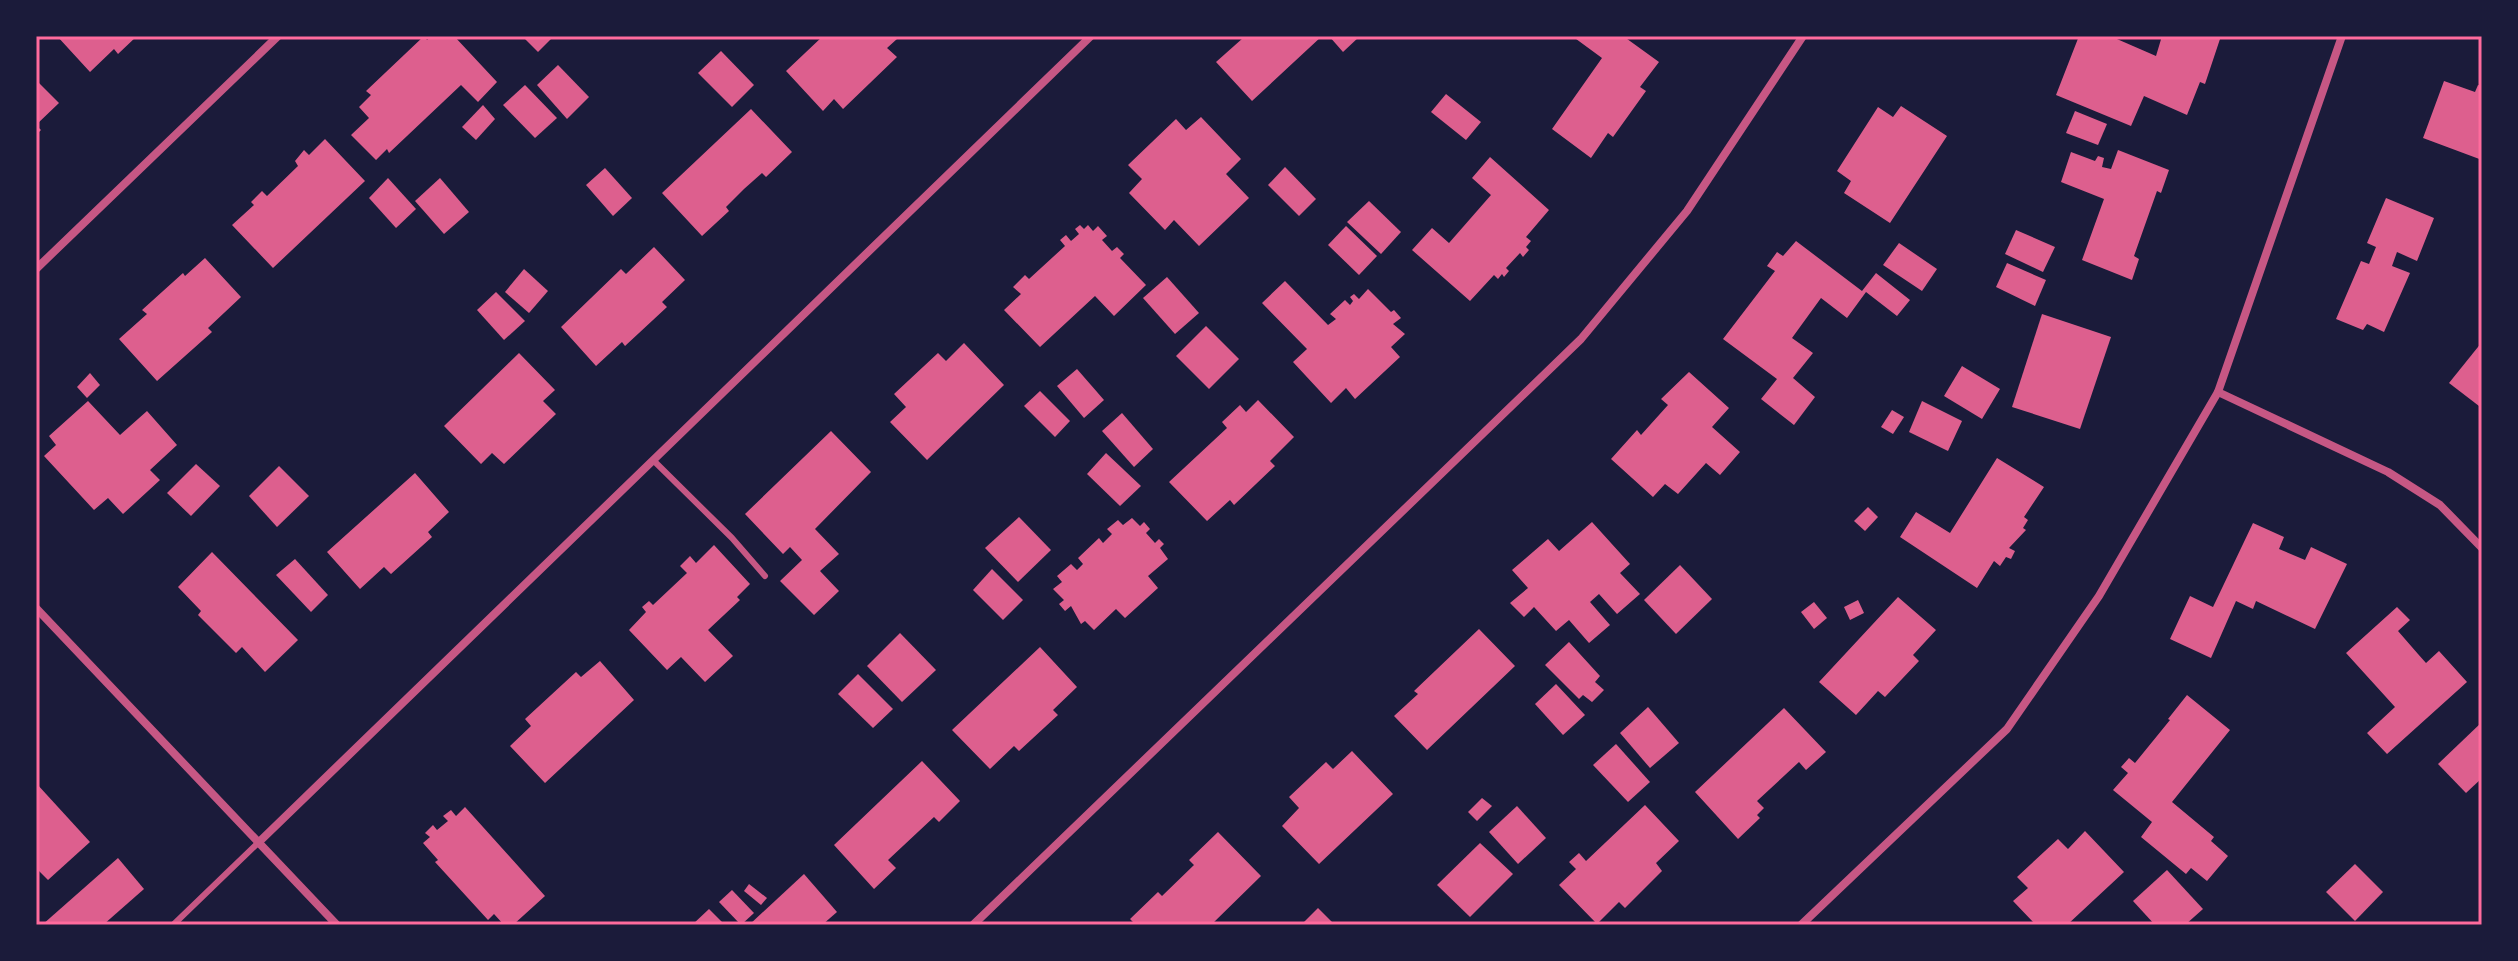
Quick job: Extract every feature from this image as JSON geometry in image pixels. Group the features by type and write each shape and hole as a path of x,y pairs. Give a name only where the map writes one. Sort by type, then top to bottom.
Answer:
{"street":[{"path":"36,269 278,36"},
{"path":"258,843 1091,36"},
{"path":"973,925 1581,339 1687,211 1803,36"},
{"path":"1801,925 2007,729 2099,596 2218,392 2342,36"},
{"path":"2218,392 2388,472 2440,505 2482,548"},
{"path":"36,608 337,925"}],"lane":[{"path":"653,460 732,538 765,576"},
{"path":"173,925 258,843"}],"building":[{"path":"57,36 137,36 118,54 114,49 90,72"},
{"path":"424,36 427,40 432,36 454,36 497,82 478,102 461,85 389,153 387,149 376,160 351,135 369,118 359,107 371,95 366,91"},
{"path":"522,36 554,36 538,52"},
{"path":"823,36 895,36 897,39 887,48 897,57 843,109 834,99 823,111 786,71"},
{"path":"1241,36 1322,36 1252,101 1216,62 1243,38"},
{"path":"1329,36 1360,36 1343,52"},
{"path":"1572,36 1623,36 1659,62 1640,87 1646,91 1613,137 1608,133 1591,158 1552,129 1602,58"},
{"path":"2079,36 2110,36 2156,56 2162,36 2221,36 2205,84 2200,82 2187,115 2144,96 2131,126 2056,95"},
{"path":"721,51 754,85 732,107 698,73"},
{"path":"558,65 589,97 567,119 537,85"},
{"path":"36,80 59,103 36,125"},
{"path":"2444,81 2475,92 2478,85 2482,86 2482,160 2423,138"},
{"path":"525,85 557,118 535,138 503,105"},
{"path":"1446,94 1481,122 1466,140 1431,112"},
{"path":"483,105 495,119 476,140 462,127"},
{"path":"1901,106 1947,136 1890,223 1844,193 1851,181 1837,171 1878,107 1893,117"},
{"path":"751,109 792,152 766,177 762,173 744,189 726,207 729,211 702,236 662,193"},
{"path":"2075,111 2107,124 2098,145 2066,133"},
{"path":"1201,117 1241,159 1226,174 1249,198 1199,246 1174,220 1165,230 1129,193 1142,179 1128,165 1176,119 1186,130"},
{"path":"325,139 365,181 273,268 232,225 254,205 251,202 262,191 267,196 298,166 295,161 304,150 309,155"},
{"path":"2118,150 2169,170 2161,193 2157,191 2134,256 2139,259 2132,280 2082,260 2104,199 2061,182 2071,152 2095,161 2098,156 2104,158 2102,167 2111,169"},
{"path":"1490,157 1549,210 1526,237 1531,241 1523,257 1520,253 1506,268 1509,271 1504,277 1502,274 1498,279 1494,275 1470,301 1412,250 1432,228 1449,243 1491,195 1472,178"},
{"path":"1285,167 1316,199 1299,216 1268,185"},
{"path":"605,168 632,198 613,216 586,185"},
{"path":"388,178 416,209 396,228 369,198"},
{"path":"440,178 469,212 444,234 415,201"},
{"path":"2386,198 2434,218 2417,261 2397,252 2392,266 2410,273 2384,332 2367,324 2363,330 2336,319 2361,261 2369,264 2376,247 2367,243"},
{"path":"1369,201 1401,232 1381,254 1347,222"},
{"path":"1080,225 1084,229 1088,225 1093,231 1098,226 1107,236 1102,240 1112,251 1117,247 1124,254 1120,258 1146,285 1114,316 1095,296 1040,347 1004,310 1021,294 1013,287 1025,275 1029,279 1065,246 1060,240 1066,235 1071,241 1079,234 1075,229"},
{"path":"1346,226 1377,256 1359,275 1328,245"},
{"path":"2016,230 2055,247 2043,272 2005,254"},
{"path":"1796,241 1862,291 1876,273 1910,300 1897,316 1866,292 1847,318 1821,298 1792,338 1813,353 1793,378 1815,397 1794,425 1761,399 1777,379 1723,339 1775,271 1767,266 1777,252 1783,256"},
{"path":"1899,243 1937,269 1922,291 1883,265"},
{"path":"654,247 685,280 662,302 667,307 625,346 622,342 596,366 561,327 621,269 626,274"},
{"path":"205,258 241,297 208,328 212,332 157,381 119,339 147,314 142,310 183,273 185,276"},
{"path":"2007,263 2046,280 2035,306 1996,287"},
{"path":"524,269 548,291 529,313 505,292"},
{"path":"1167,277 1199,313 1175,334 1143,298"},
{"path":"1285,281 1328,325 1336,319 1330,314 1345,300 1350,305 1353,301 1350,297 1354,294 1359,299 1368,289 1401,318 1393,324 1405,334 1391,347 1400,357 1355,399 1346,388 1331,403 1293,362 1307,349 1262,303"},
{"path":"496,292 525,321 504,340 477,310"},
{"path":"2042,314 2111,337 2080,429 2012,407"},
{"path":"1206,326 1239,359 1209,389 1176,356"},
{"path":"2482,342 2482,402 2479,406 2449,383"},
{"path":"964,343 1004,385 927,460 890,422 906,407 894,394 938,353 946,361"},
{"path":"519,353 555,390 543,401 556,414 504,464 492,453 481,464 444,426"},
{"path":"1962,366 2000,389 1982,419 1944,396"},
{"path":"1077,369 1104,400 1084,418 1057,386"},
{"path":"1689,372 1729,408 1712,427 1740,452 1720,475 1706,463 1678,494 1665,484 1653,497 1611,459 1637,430 1641,435 1668,405 1661,399"},
{"path":"90,373 100,385 87,398 77,387"},
{"path":"1040,391 1070,421 1055,437 1024,406"},
{"path":"1258,400 1294,437 1270,461 1275,466 1234,505 1230,500 1207,521 1169,482 1227,428 1222,422 1240,405 1246,412"},
{"path":"88,401 120,435 147,411 177,445 150,470 160,480 123,514 108,498 94,510 44,456 56,445 49,436"},
{"path":"1922,401 1962,421 1948,451 1909,432"},
{"path":"1892,410 1904,417 1893,434 1881,427"},
{"path":"1122,413 1153,449 1134,467 1102,431"},
{"path":"831,431 871,472 815,529 839,554 820,571 839,591 814,615 780,581 802,560 790,547 783,554 745,514"},
{"path":"1106,453 1141,486 1120,506 1087,474"},
{"path":"1997,458 2044,487 2024,517 2028,520 2023,528 2026,530 2009,548 2015,551 2011,559 2006,557 2000,566 1994,561 1977,588 1900,537 1916,512 1950,533"},
{"path":"196,464 220,486 191,516 167,493"},
{"path":"279,466 309,496 277,527 249,496"},
{"path":"415,473 449,512 428,532 432,537 391,574 384,567 360,589 327,552"},
{"path":"1868,507 1878,517 1865,531 1854,521"},
{"path":"1019,517 1051,550 1018,582 985,548"},
{"path":"1132,518 1140,526 1144,522 1150,529 1146,533 1155,543 1159,539 1164,544 1160,548 1168,559 1148,576 1158,588 1125,618 1116,609 1094,630 1085,621 1081,624 1071,606 1065,611 1059,604 1064,600 1053,589 1062,582 1057,576 1071,564 1077,570 1083,564 1078,558 1099,538 1103,543 1112,534 1107,529 1118,520 1123,525"},
{"path":"1592,522 1630,564 1620,573 1640,594 1617,614 1599,594 1590,602 1610,625 1589,643 1569,620 1556,631 1534,607 1524,617 1510,603 1528,588 1512,570 1548,539 1559,551"},
{"path":"2253,523 2284,537 2279,549 2305,560 2311,547 2347,564 2315,629 2256,601 2253,609 2236,601 2211,658 2170,639 2190,596 2213,607"},
{"path":"714,545 750,584 737,597 740,600 708,630 733,656 705,682 681,657 667,670 629,630 646,612 642,607 649,601 653,605 687,573 680,566 690,556 696,563"},
{"path":"212,552 298,640 265,672 242,647 236,653 198,615 201,611 178,587"},
{"path":"295,559 328,595 311,612 276,575"},
{"path":"1680,565 1712,599 1676,634 1644,600"},
{"path":"992,569 1023,600 1003,620 973,590"},
{"path":"1898,597 1936,630 1913,655 1919,661 1885,697 1878,691 1856,715 1819,682"},
{"path":"1858,600 1864,613 1850,620 1844,607"},
{"path":"1814,602 1827,618 1814,629 1801,612"},
{"path":"2397,607 2410,620 2398,631 2426,663 2439,651 2467,682 2387,754 2367,733 2395,707 2346,653"},
{"path":"1479,629 1515,666 1427,750 1394,716 1418,694 1414,691"},
{"path":"900,633 936,670 902,702 867,666"},
{"path":"1569,642 1600,676 1595,682 1604,690 1592,702 1583,695 1579,699 1545,665"},
{"path":"1040,647 1077,687 1053,710 1058,715 1019,751 1014,746 990,769 952,730"},
{"path":"600,661 634,700 545,783 510,746 531,726 525,719 576,672 581,677"},
{"path":"858,674 893,709 873,728 838,694"},
{"path":"1556,684 1585,715 1563,735 1535,704"},
{"path":"2187,695 2230,730 2172,802 2214,837 2211,841 2228,856 2207,881 2191,868 2186,874 2141,837 2152,822 2113,790 2128,773 2121,767 2129,758 2135,763"},
{"path":"1648,707 1679,743 1650,768 1620,733"},
{"path":"1784,708 1826,752 1806,770 1799,762 1757,801 1764,808 1757,815 1760,818 1738,839 1695,792"},
{"path":"2482,722 2482,778 2466,793 2438,764"},
{"path":"1616,744 1650,782 1628,802 1593,765"},
{"path":"1352,751 1393,794 1319,864 1282,826 1299,808 1289,797 1326,762 1333,769"},
{"path":"922,761 960,801 939,822 934,817 888,860 896,868 874,889 834,845"},
{"path":"36,783 90,842 48,880 36,868"},
{"path":"1482,798 1492,806 1477,821 1468,812"},
{"path":"1645,805 1679,841 1656,863 1662,871 1625,908 1619,902 1597,924 1559,885 1576,869 1569,862 1579,853 1586,861"},
{"path":"1517,806 1546,838 1518,864 1489,832"},
{"path":"465,807 545,896 513,925 504,925 494,914 488,920 435,862 438,860 423,843 430,837 425,833 433,825 437,830 448,821 443,816 451,810 456,816"},
{"path":"2085,831 2124,872 2067,925 2036,925 2013,901 2028,888 2017,877 2058,839 2068,849"},
{"path":"1218,832 1261,876 1211,925 1136,925 1130,919 1158,892 1162,896 1194,865 1189,860"},
{"path":"1480,843 1513,874 1470,917 1437,885"},
{"path":"118,858 144,889 103,925 42,925"},
{"path":"2355,864 2383,892 2355,921 2326,892"},
{"path":"2167,870 2203,909 2185,925 2155,925 2133,901"},
{"path":"804,874 837,912 822,925 749,925"},
{"path":"749,884 767,898 761,905 744,891"},
{"path":"732,890 754,913 741,925 719,902"},
{"path":"1318,908 1335,925 1301,925"},
{"path":"709,909 725,925 692,925"}]}
